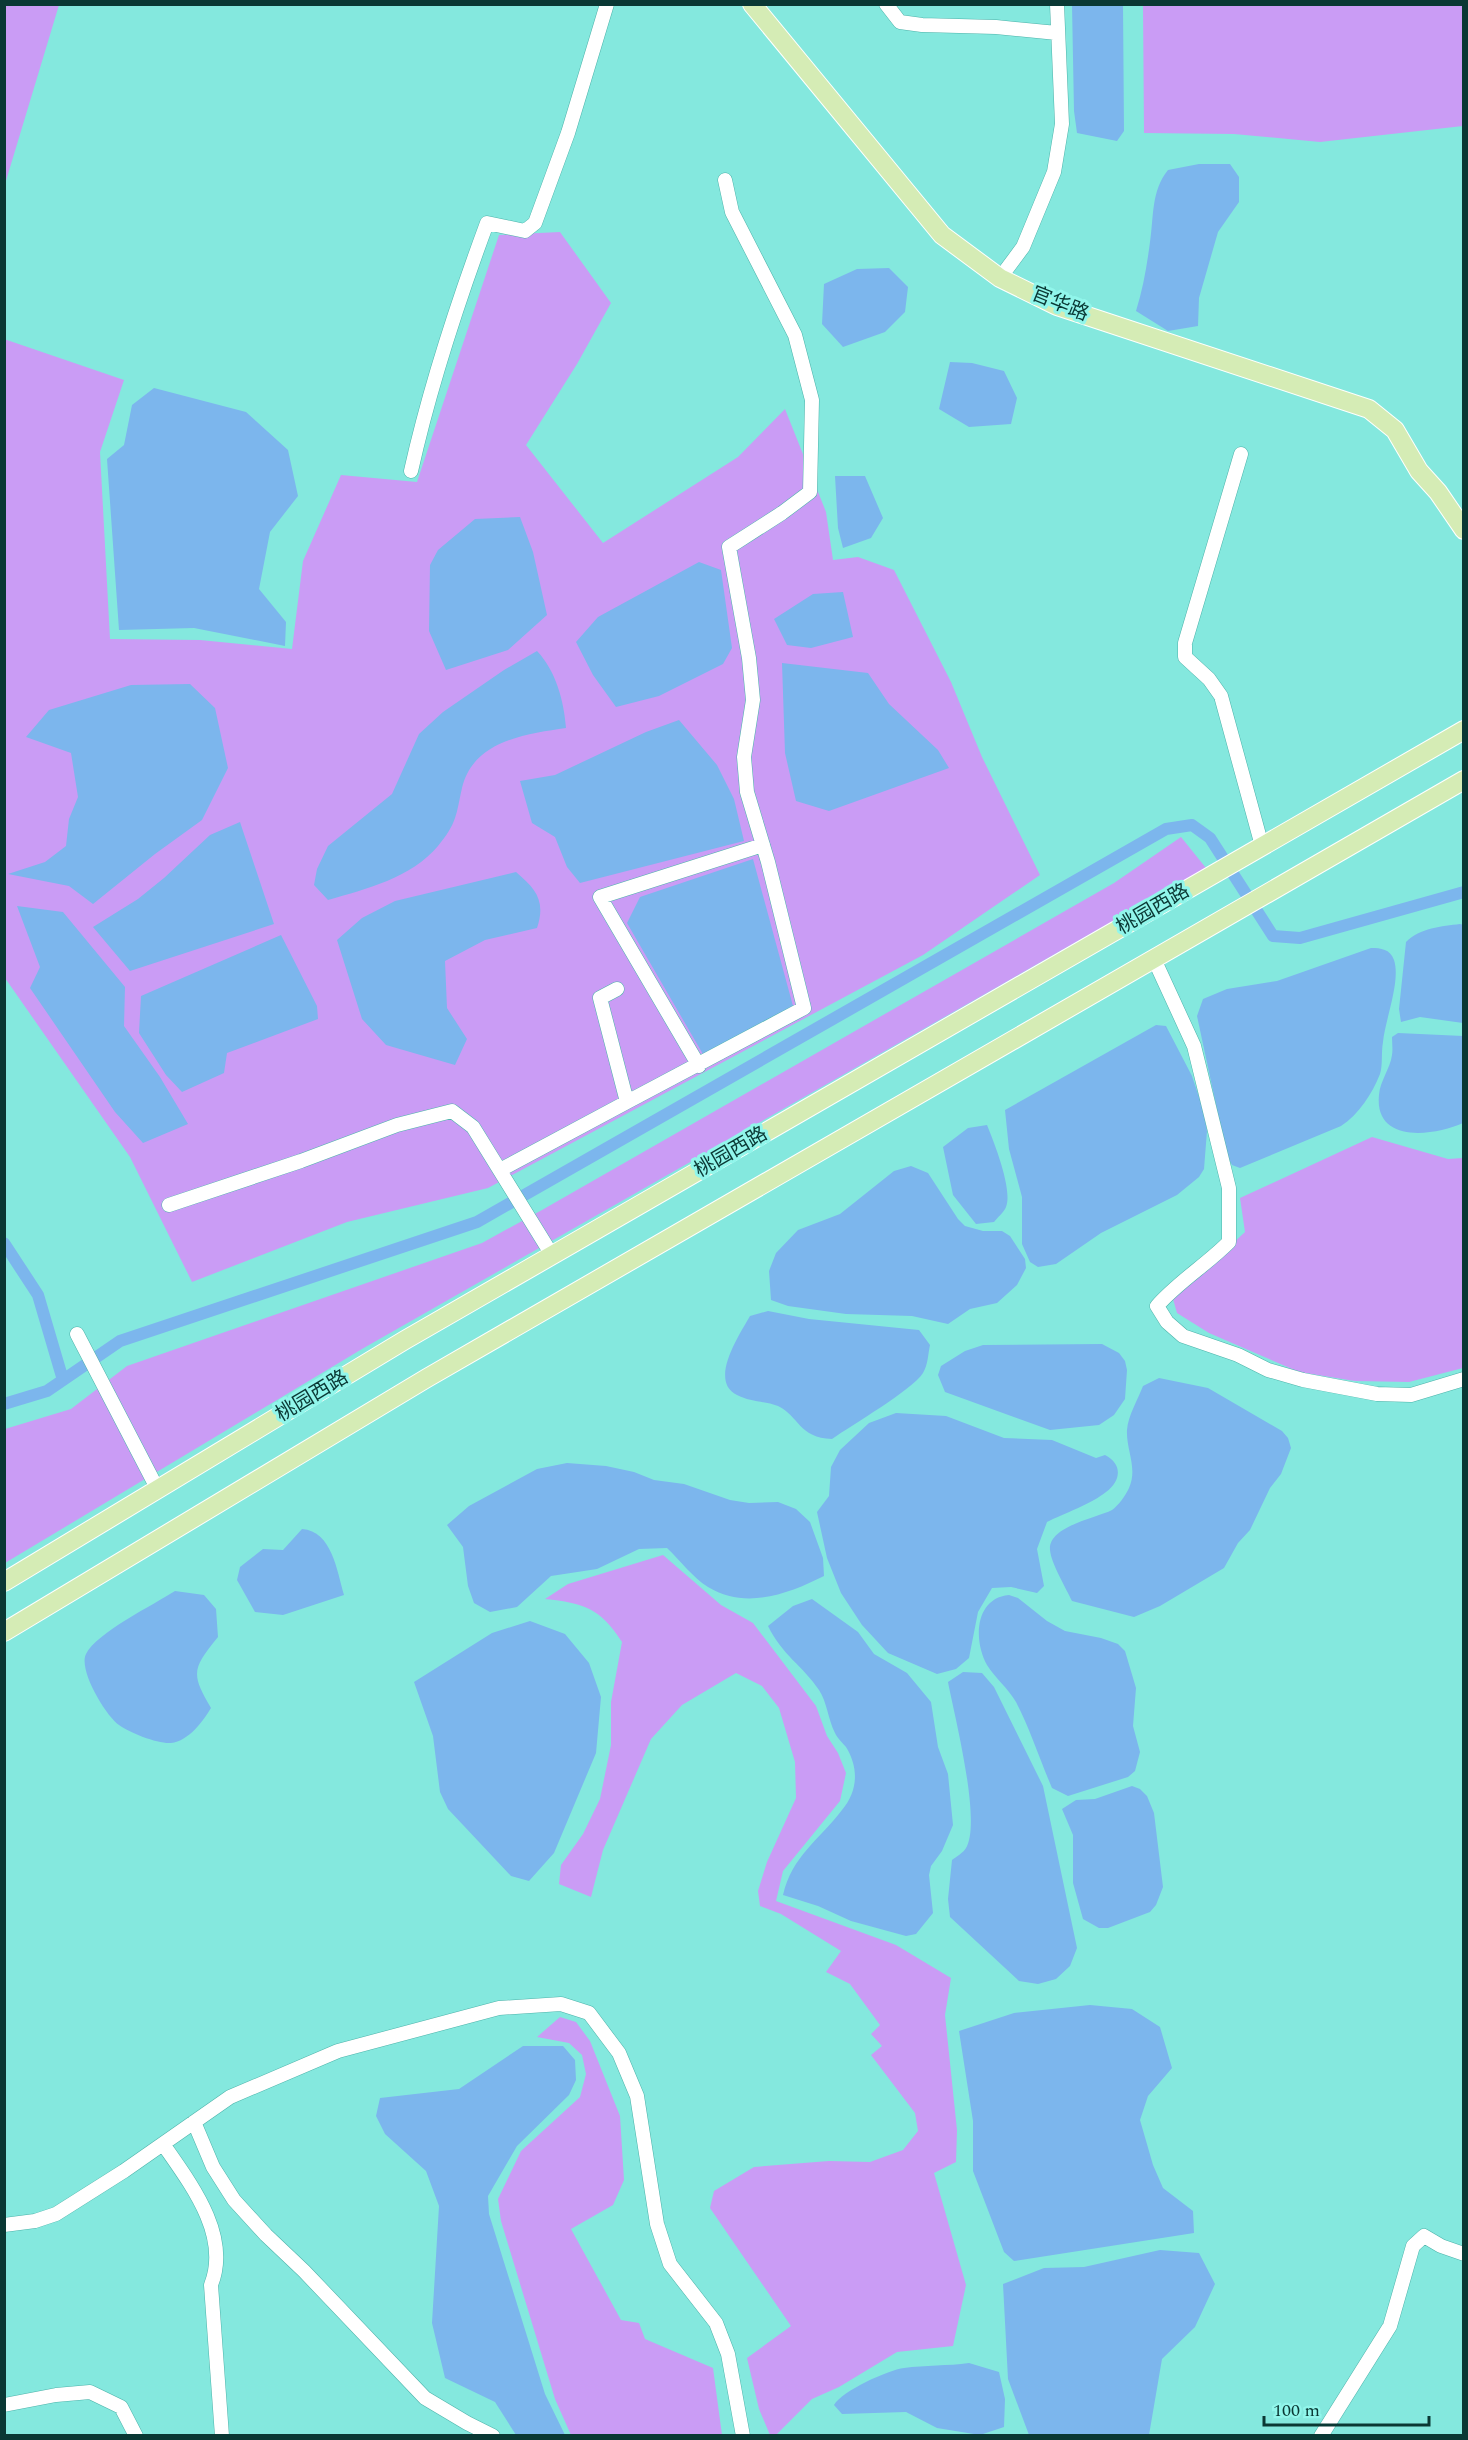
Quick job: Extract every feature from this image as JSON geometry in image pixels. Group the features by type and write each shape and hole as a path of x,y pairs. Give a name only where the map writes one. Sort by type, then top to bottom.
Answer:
{"main road":[{"name":"官华路","path":"752,4 942,235 1000,278 1058,306 1369,409 1395,430 1419,471 1438,492 1464,530"},
{"name":"官华路","path":"1438,492 1464,508"},
{"name":"桃园西路","path":"4,1582 396,1346 1464,730"},
{"path":"4,1632 427,1378 1464,780"}],"street":[{"path":"411,471 424,410 458,300 487,223 525,231 535,224 568,133 607,4"},
{"path":"886,4 900,22 1058,33"},
{"path":"1000,278 1023,247 1054,172 1062,124 1057,4"},
{"path":"500,1170 699,1066 804,1008 763,845 747,792 744,757 753,700 749,658 729,547 810,492 812,400 795,335 732,212 725,180"},
{"path":"1240,454 1185,643 1185,657 1209,679 1221,696 1256,850"},
{"path":"699,1066 600,897 763,845"},
{"path":"1154,959 1179,1008 1194,1046 1229,1188 1229,1242 1157,1306 1167,1322 1183,1336 1238,1355 1268,1370 1339,1388 1377,1394 1411,1395 1464,1379"},
{"path":"617,989 600,998 627,1102"},
{"path":"169,1205 301,1161 397,1125 452,1111 473,1127 552,1255"},
{"path":"77,1334 104,1390 158,1490"},
{"path":"4,2225 35,2221 56,2214 230,2097 338,2051 500,2008 561,2004 589,2013 619,2053 637,2096 657,2224 670,2264 716,2324 728,2354 743,2436"},
{"path":"194,2122 213,2167 234,2200 266,2235 304,2271 425,2398 493,2436"},
{"path":"163,2144 210,2218 217,2269 211,2284 222,2436"},
{"path":"1321,2436 1390,2326 1413,2246 1424,2236 1441,2246 1464,2254"},
{"path":"4,2405 56,2395 90,2392 120,2407 136,2436"}],"shaded area":[{"path":"4,5 59,5 5,184"},
{"path":"1143,5 1463,5 1463,126 1320,142 1234,134 1144,133"},
{"path":"560,232 611,303 577,364 526,445 603,543 738,457 785,409 826,512 833,560 858,557 894,570 951,682 982,757 1040,875 923,955 488,1188 347,1222 192,1282 130,1157 5,978 4,339 124,380 100,452 110,639 200,640 292,649 303,561 341,475 417,482 499,235"},
{"path":"1181,837 1206,868 362,1349 5,1563 5,1429 71,1409 127,1366 482,1243 1114,883"},
{"path":"1372,1137 1448,1159 1463,1158 1463,1368 1409,1382 1355,1381 1299,1372 1209,1333 1177,1313 1173,1299 1245,1232 1240,1198"},
{"path":"663,1555 721,1605 753,1623 816,1706 827,1736 838,1753 846,1773 840,1801 783,1871 776,1901 896,1945 951,1978 945,2015 957,2130 956,2162 934,2173 966,2285 953,2346 897,2352 839,2387 812,2399 776,2435 770,2435 759,2409 747,2358 791,2326 710,2208 714,2191 754,2167 829,2161 870,2162 903,2150 918,2131 915,2113 871,2055 882,2046 871,2034 880,2025 850,1984 826,1972 841,1951 781,1914 760,1906 758,1891 767,1862 796,1798 795,1762 779,1708 762,1686 736,1673 682,1705 651,1739 603,1850 591,1897 559,1884 561,1865 583,1834 600,1799 611,1745 611,1702 622,1642 606,1622 590,1609 581,1605 545,1599 568,1584"},
{"path":"560,2017 576,2022 590,2041 620,2116 624,2180 613,2205 571,2229 621,2320 639,2323 645,2339 713,2368 722,2435 571,2435 555,2399 501,2221 498,2199 521,2151 580,2097 586,2074 582,2055 569,2043 537,2037"}],"water":[{"path":"1072,5 1123,5 1124,131 1117,141 1077,133 1074,111"},
{"path":"1199,164 1230,164 1239,177 1239,202 1218,232 1199,298 1198,326 1168,331 1136,311 1146,268 1154,204 1159,186 1168,170"},
{"path":"889,268 908,287 905,312 885,332 843,347 822,324 824,284 857,269"},
{"path":"950,362 972,363 1004,371 1017,398 1011,424 969,427 939,409"},
{"path":"154,388 246,412 288,450 298,496 270,532 259,589 286,622 285,646 194,628 119,630 107,459 124,445 132,405"},
{"path":"835,476 865,476 883,518 871,538 843,548 838,528"},
{"path":"520,517 533,552 547,615 508,650 446,670 429,631 430,565 438,550 475,519"},
{"path":"699,562 721,570 732,648 723,664 659,696 616,707 593,675 576,642 598,617"},
{"path":"843,592 853,637 811,648 787,645 774,619 813,594"},
{"path":"537,651 544,659 558,687 566,728 518,737 489,750 468,772 452,825 438,846 427,857 387,881 328,900 314,885 317,869 328,846 392,794 419,734 443,712 504,670"},
{"path":"782,663 868,673 889,704 938,750 949,768 829,811 796,801 785,753"},
{"path":"190,684 215,708 228,768 202,820 93,904 69,886 8,874 45,862 66,846 69,819 78,797 71,753 26,737 49,710 131,685"},
{"path":"679,720 717,765 734,799 744,841 580,883 567,867 555,837 532,823 520,781 555,775 646,732"},
{"path":"240,822 274,924 130,971 93,927 138,899 210,835"},
{"path":"753,859 793,1006 704,1056 627,923 640,897"},
{"path":"516,872 534,890 540,903 540,919 537,928 485,940 445,961 447,1008 467,1039 455,1065 386,1045 362,1019 337,940 362,918 395,901"},
{"path":"17,906 63,912 125,987 124,1026 160,1077 188,1124 143,1143 115,1112 30,988 40,967"},
{"path":"1464,925 1463,1023 1420,1017 1401,1022 1399,1009 1406,942 1424,931"},
{"path":"281,935 317,1006 318,1019 227,1053 224,1073 182,1092 166,1075 139,1033 141,996"},
{"path":"1371,948 1382,949 1390,953 1394,960 1396,979 1384,1033 1381,1070 1369,1096 1354,1116 1341,1126 1240,1168 1232,1165 1227,1156 1197,1016 1203,999 1227,989 1277,981"},
{"path":"1156,1025 1166,1026 1192,1076 1204,1112 1207,1131 1204,1169 1199,1177 1177,1195 1101,1233 1056,1264 1038,1267 1030,1262 1022,1244 1022,1197 1009,1149 1005,1110"},
{"path":"1398,1033 1463,1036 1463,1123 1451,1128 1422,1133 1396,1129 1386,1122 1380,1111 1379,1095 1391,1060 1392,1037"},
{"path":"987,1125 1002,1166 1007,1199 1005,1209 994,1222 976,1224 953,1195 943,1147 968,1128"},
{"path":"911,1166 928,1173 965,1226 983,1231 1002,1231 1010,1236 1025,1259 1026,1268 1017,1285 997,1303 970,1309 948,1324 912,1316 846,1314 788,1306 771,1300 769,1271 776,1253 798,1230 840,1214 894,1171"},
{"path":"768,1311 809,1319 919,1330 930,1345 926,1367 907,1389 881,1407 832,1439 821,1438 806,1431 778,1406 737,1395 729,1388 725,1379 729,1357 750,1316"},
{"path":"1102,1344 1119,1353 1125,1361 1127,1370 1125,1399 1114,1415 1099,1425 1050,1430 945,1392 938,1375 941,1366 965,1351 983,1345"},
{"path":"1159,1378 1208,1388 1282,1431 1288,1438 1291,1448 1281,1474 1270,1488 1250,1530 1238,1543 1224,1568 1160,1606 1134,1617 1072,1601 1050,1550 1051,1542 1065,1529 1112,1510 1126,1494 1132,1473 1127,1437 1129,1419 1143,1386"},
{"path":"896,1413 946,1416 1004,1438 1052,1440 1096,1458 1105,1455 1115,1463 1118,1473 1115,1483 1106,1492 1047,1522 1037,1549 1044,1586 1037,1593 1011,1587 992,1588 978,1612 969,1658 956,1669 937,1674 888,1653 862,1625 841,1593 827,1558 817,1512 829,1496 831,1467 840,1450 869,1423"},
{"path":"567,1463 606,1466 634,1472 654,1480 684,1484 730,1500 749,1503 778,1502 796,1509 810,1522 823,1558 824,1576 796,1589 767,1597 737,1598 722,1594 702,1583 667,1548 639,1549 597,1569 551,1576 517,1607 490,1612 474,1603 468,1586 463,1547 447,1525 469,1506 537,1469"},
{"path":"302,1529 312,1531 327,1544 336,1564 344,1595 283,1615 255,1612 237,1580 240,1567 263,1549 283,1550"},
{"path":"175,1591 204,1595 216,1609 218,1637 203,1656 197,1671 200,1686 211,1708 200,1724 184,1739 165,1743 137,1734 114,1720 89,1681 85,1661 86,1654 101,1637"},
{"path":"1009,1595 1018,1598 1047,1621 1065,1631 1101,1638 1118,1644 1125,1651 1136,1688 1133,1726 1140,1752 1135,1771 1128,1777 1068,1796 1052,1788 1016,1702 987,1665 980,1644 980,1622 983,1612 998,1598"},
{"path":"812,1599 858,1632 874,1654 907,1673 931,1702 938,1747 948,1774 953,1825 942,1851 931,1866 929,1875 933,1913 916,1934 906,1936 851,1921 818,1906 783,1895 793,1869 807,1849 847,1803 855,1779 850,1755 835,1733 822,1695 786,1653 768,1626 793,1606"},
{"path":"530,1621 565,1634 589,1663 601,1697 596,1753 554,1853 529,1881 511,1876 448,1809 440,1792 433,1736 414,1682 492,1633"},
{"path":"963,1672 982,1673 994,1687 1043,1786 1077,1948 1070,1966 1056,1979 1038,1984 1019,1981 950,1917 948,1899 952,1860 965,1850 970,1835 969,1792 948,1682"},
{"path":"1132,1786 1140,1789 1147,1796 1154,1813 1163,1887 1156,1905 1150,1912 1108,1928 1099,1928 1083,1919 1073,1883 1073,1835 1062,1809 1076,1800 1095,1799"},
{"path":"1090,2005 1132,2009 1160,2027 1172,2068 1148,2096 1140,2120 1153,2165 1163,2188 1193,2211 1194,2233 1014,2261 1004,2252 973,2171 973,2121 959,2031 1014,2013"},
{"path":"523,2046 563,2046 575,2060 576,2080 569,2095 517,2146 488,2196 489,2214 545,2394 565,2435 516,2435 495,2402 445,2378 432,2323 439,2206 426,2171 385,2134 376,2116 380,2098 459,2089"},
{"path":"1160,2250 1199,2253 1215,2284 1195,2327 1162,2359 1149,2435 1029,2435 1008,2379 1003,2284 1044,2268 1084,2267"},
{"path":"969,2363 999,2372 1005,2399 1004,2427 980,2435 937,2428 906,2412 842,2414 834,2405 855,2388 897,2370"}],"waterway":[{"path":"4,1404 47,1391 120,1341 477,1222 1166,829 1192,825 1210,838 1273,936 1300,938 1464,892"},
{"path":"4,1243 38,1295 63,1380"}]}
